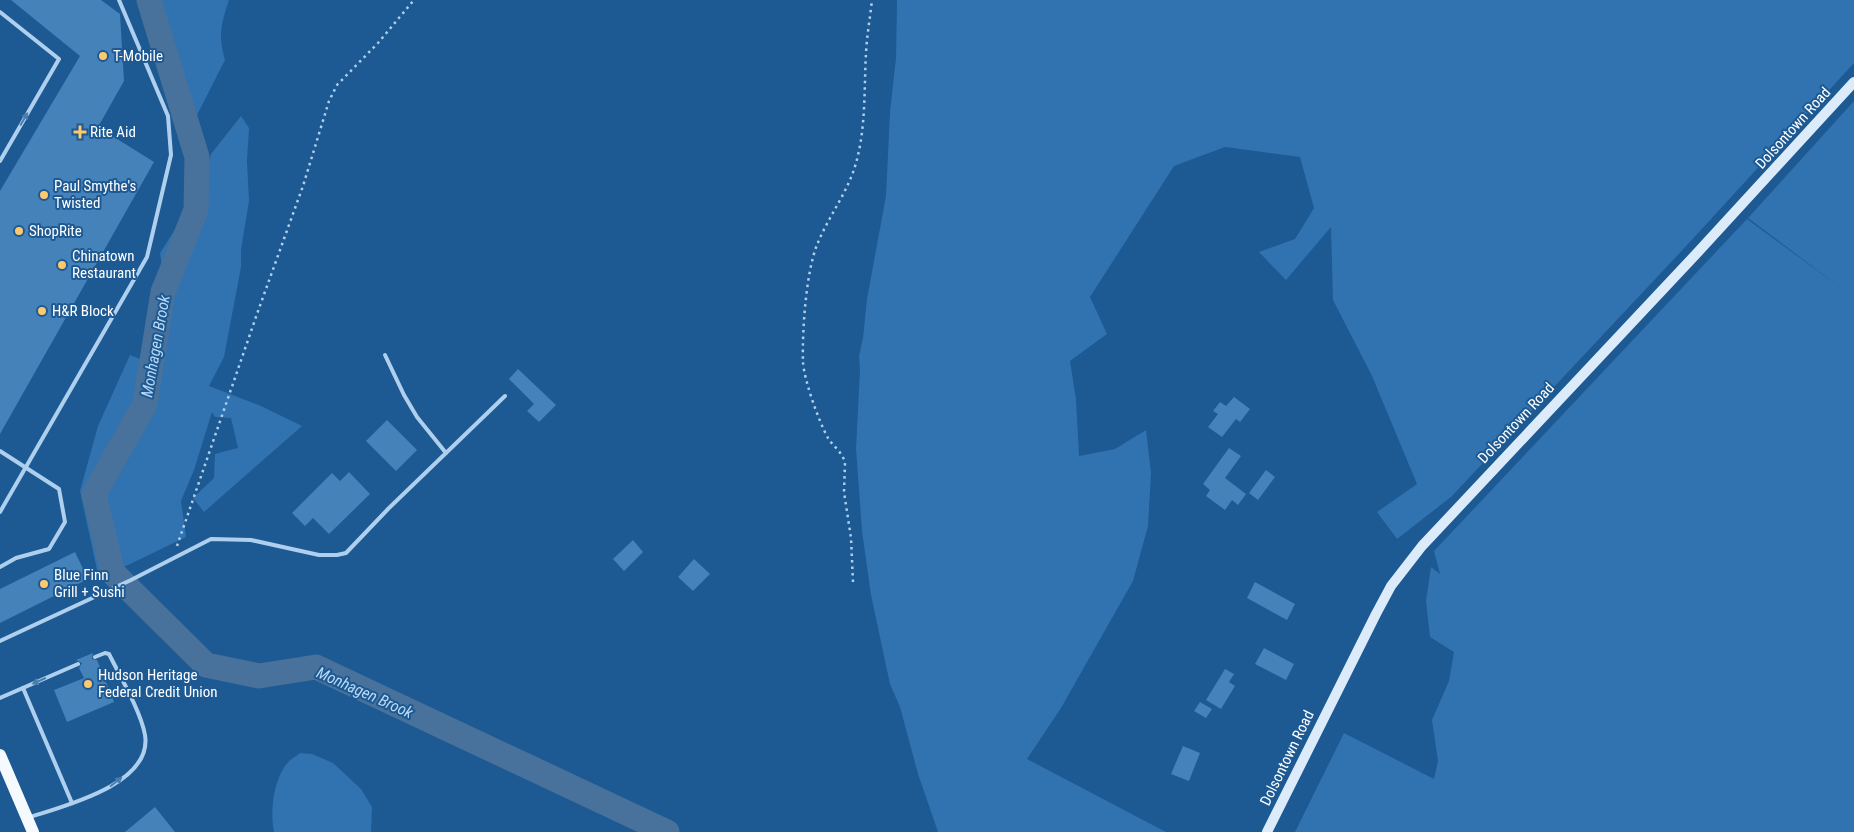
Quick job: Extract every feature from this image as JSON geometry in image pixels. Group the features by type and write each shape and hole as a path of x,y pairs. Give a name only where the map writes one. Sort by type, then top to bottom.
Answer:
{"main road":[{"path":"0,755 33,832"}],"street":[{"name":"Dolsontown Road","path":"1268,832 1376,614 1406,565 1692,259 1854,82"}],"lane":[{"path":"0,512 147,257 171,155 168,116 119,0"},
{"path":"0,12 59,59 0,161"},
{"path":"385,355 417,417 446,453"},
{"path":"0,641 131,580 211,539 252,540 319,555 346,553 388,509 505,396"},
{"path":"0,451 58,489 65,522 49,549 16,558 0,566"},
{"path":"28,818 98,794 131,771 141,759 145,737 142,724 110,654 105,652 95,656"},
{"path":"0,698 78,664"},
{"path":"23,688 72,802"}],"path":[{"path":"174,557 303,186 329,101 337,85 378,43 414,0"},
{"path":"853,582 851,538 844,492 844,458 828,438 821,423 803,364 803,336 812,260 822,234 848,186 856,163 862,123 866,50 872,0"}],"shaded area":[{"path":"146,0 229,0 221,30 225,60 193,123 166,99 168,65 151,10"},
{"path":"897,0 1854,0 1854,63 1689,243 1451,497 1397,539 1377,512 1417,484 1372,376 1333,300 1331,227 1286,280 1259,252 1295,239 1314,208 1300,157 1225,147 1174,166 1090,297 1107,334 1070,361 1076,399 1079,456 1115,449 1146,430 1151,473 1148,526 1133,581 1061,708 1027,759 1166,832 938,832 918,774 900,707 890,684 871,595 862,531 856,449 859,356 867,299 886,196 890,112 896,58"},
{"path":"1854,101 1854,832 1295,832 1344,733 1434,779 1438,761 1432,720 1449,681 1454,652 1430,637 1426,601 1431,567 1440,574 1434,551 1747,219 1841,288 1748,218"},
{"path":"241,116 249,128 247,161 249,201 241,250 241,267 224,357 209,386 261,406 302,426 204,512 193,498 214,478 215,454 238,448 231,418 215,417 212,412 194,470 181,501 186,537 99,579 80,491 98,426 130,355 156,365 163,338 163,274 160,253 202,187 211,154"},
{"path":"300,753 312,754 333,763 361,789 372,807 371,832 274,832 272,815 275,789 281,773 287,764"}],"building":[{"path":"11,0 101,0 120,14 124,81 98,127 154,162 0,434 0,191 80,56"},
{"path":"518,369 556,405 539,422 527,411 534,404 509,379"},
{"path":"1234,397 1250,409 1240,422 1236,419 1222,437 1208,427 1218,414 1213,411 1220,402 1226,406"},
{"path":"387,420 417,450 396,471 366,441"},
{"path":"1229,448 1241,456 1225,478 1246,494 1238,505 1232,500 1225,510 1206,496 1210,490 1203,484"},
{"path":"1266,470 1275,477 1258,500 1249,493"},
{"path":"349,472 370,494 329,534 313,518 305,526 292,513 332,473 340,481"},
{"path":"633,540 643,552 624,571 613,559"},
{"name":"Blue Finn Grill + Sushi","path":"75,552 88,579 0,623 0,589"},
{"path":"694,559 710,574 693,591 678,577"},
{"path":"1255,582 1295,604 1287,620 1247,598"},
{"path":"1264,648 1294,664 1286,680 1255,664"},
{"name":"Hudson Heritage Federal Credit Union","path":"93,653 92,659 97,660 114,702 67,722 54,690 84,678 79,668 82,663 76,660"},
{"path":"1225,669 1234,674 1229,682 1235,686 1221,709 1206,700"},
{"path":"1200,702 1212,709 1206,718 1194,711"},
{"path":"1183,746 1200,753 1189,781 1171,774"},
{"path":"155,807 175,832 125,832"}],"waterway":[{"name":"Monhagen Brook","path":"149,0 197,157 196,210 163,292 145,404 94,494 113,573 206,665 259,676 316,667 667,832"}],"place":[{"name":"T-Mobile","path":"103,56"},
{"name":"Rite Aid","path":"80,132"},
{"name":"Paul Smythe's Twisted","path":"44,195"},
{"name":"ShopRite","path":"19,231"},
{"name":"Chinatown Restaurant","path":"62,265"},
{"name":"H&R Block","path":"42,311"},
{"name":"Blue Finn Grill + Sushi","path":"44,584"},
{"name":"Hudson Heritage Federal Credit Union","path":"88,684"}]}
